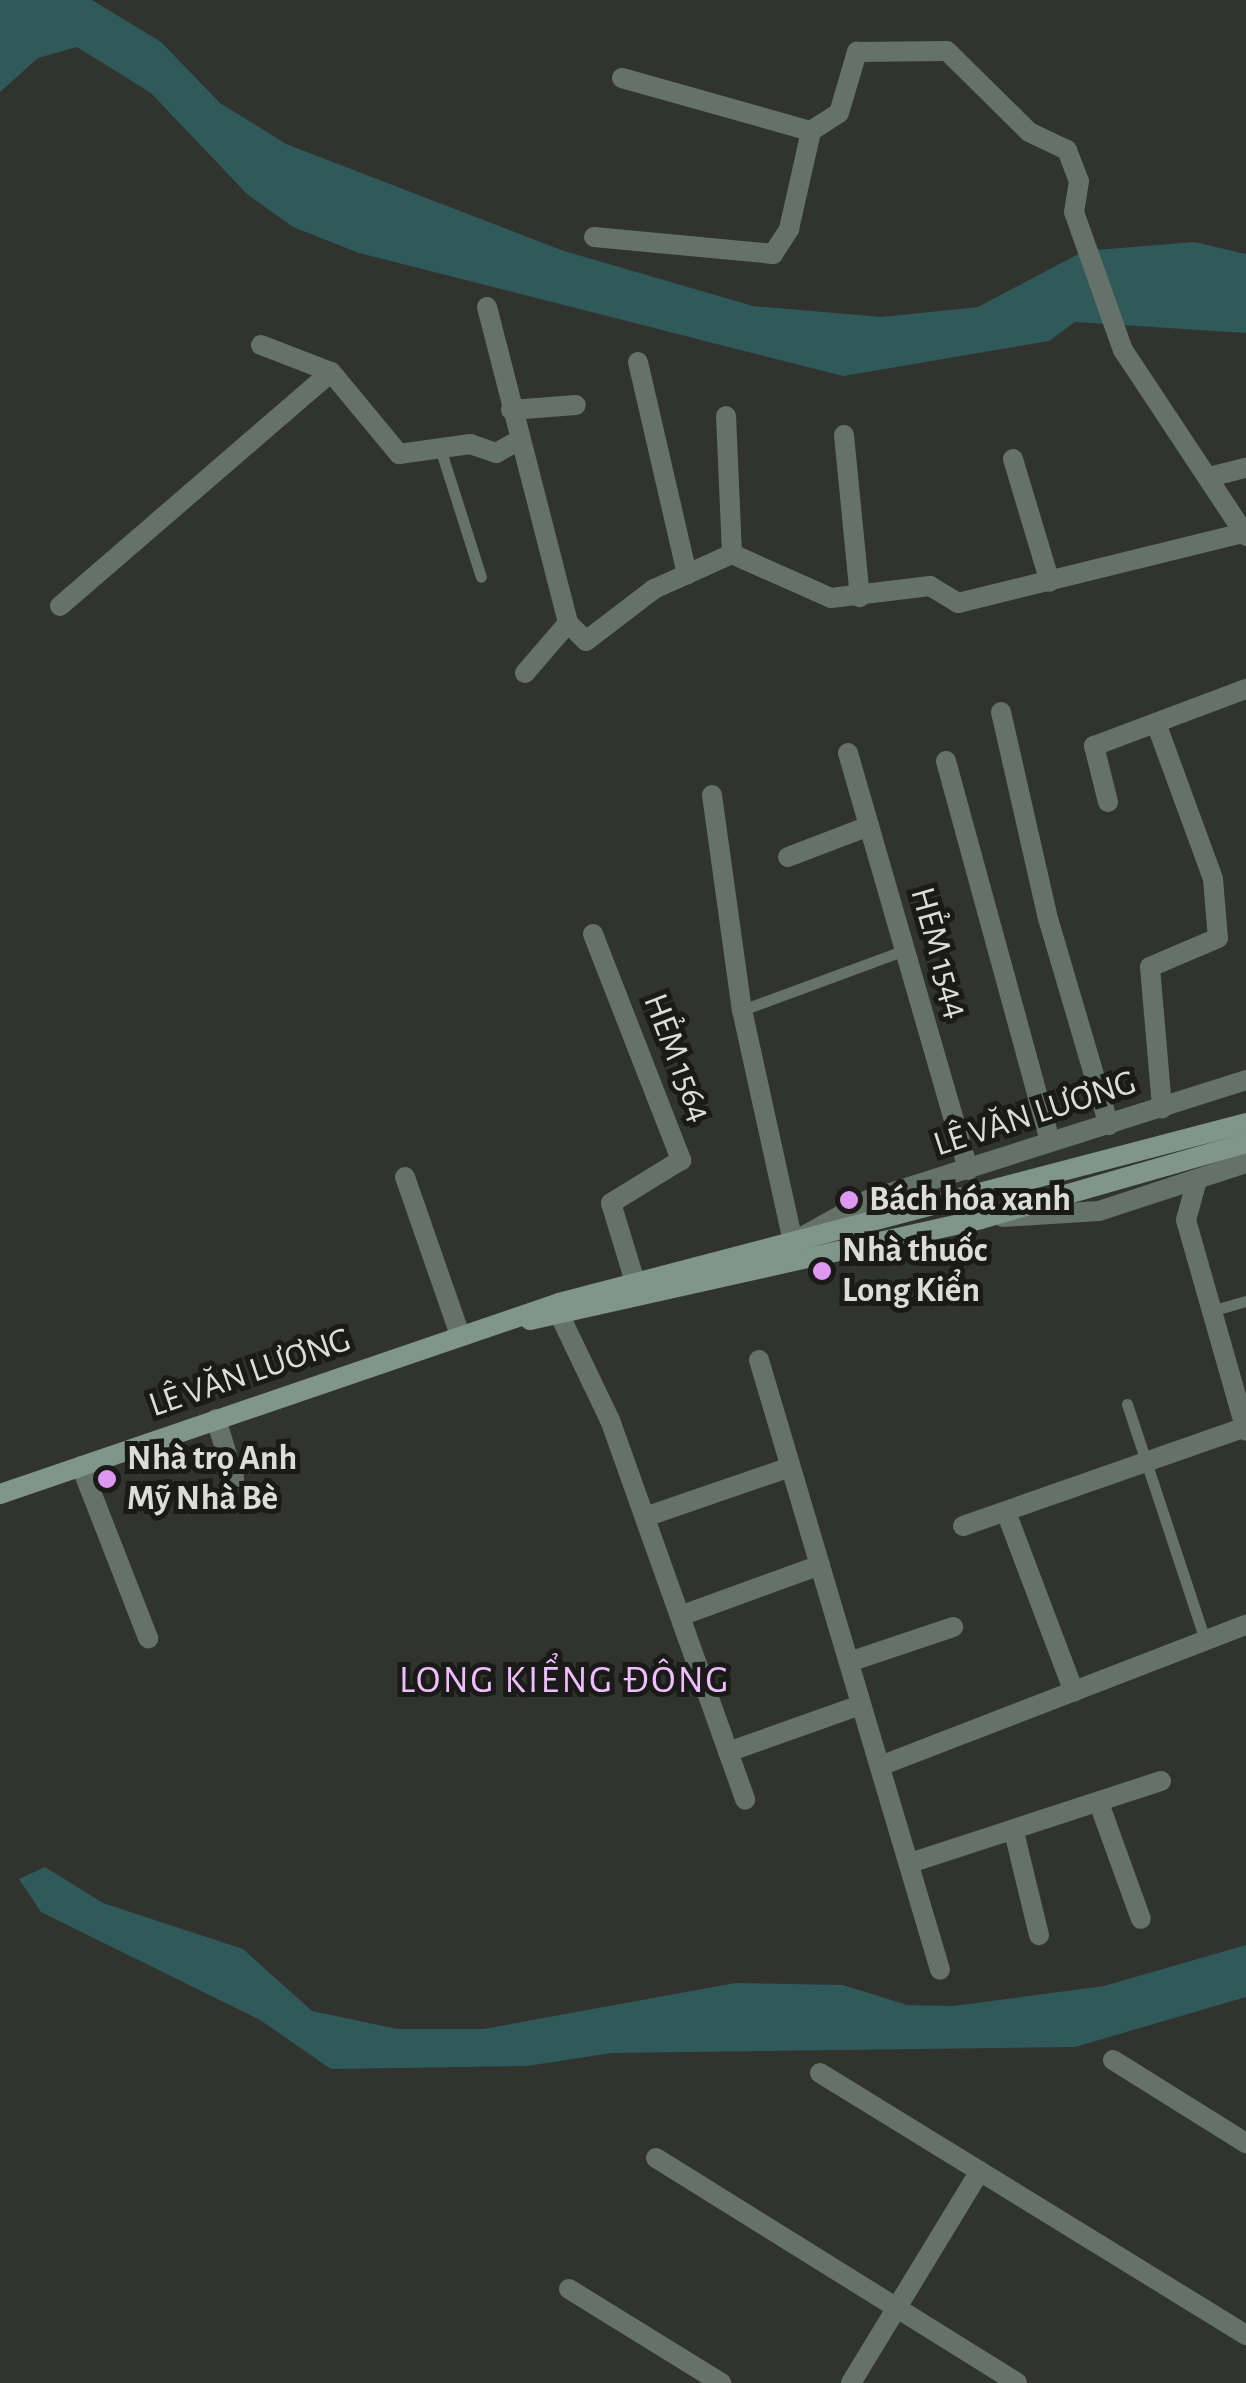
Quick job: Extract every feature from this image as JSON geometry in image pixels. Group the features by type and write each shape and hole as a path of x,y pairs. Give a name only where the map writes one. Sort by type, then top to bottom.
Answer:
{"main road":[{"path":"1150,1166 1246,1124"},
{"path":"1150,1166 1246,1143"},
{"name":"LÊ VĂN LƯƠNG","path":"523,1320 562,1320 981,1219 1150,1166"},
{"name":"LÊ VĂN LƯƠNG","path":"0,1494 218,1424 460,1335 523,1320 635,1282 793,1242 1150,1166"}],"street":[{"path":"487,307 510,410 568,624 586,641 687,574 732,554 802,588 860,597 930,586 958,603 1245,534 1213,476 1123,350 1074,212 1080,181 1067,150 1029,132 946,51 857,52 839,112 810,131 789,230 773,254 594,238"},
{"path":"622,78 810,131"},
{"path":"261,345 332,372 399,454 440,448 496,453 519,440"},
{"path":"638,362 687,574"},
{"path":"60,606 332,372"},
{"path":"510,410 576,405"},
{"path":"726,416 732,554"},
{"path":"844,435 860,597"},
{"path":"1012,459 1050,582"},
{"path":"1213,476 1246,468"},
{"path":"525,672 568,624"},
{"path":"1108,802 1094,746 1246,689"},
{"path":"1001,712 1047,915 1109,1126"},
{"path":"1156,723 1213,879 1218,938 1150,967 1162,1108"},
{"name":"HẺM 1544","path":"848,753 968,1170"},
{"path":"946,761 1050,1142"},
{"path":"712,795 742,1010 793,1242"},
{"path":"788,858 869,826"},
{"name":"HẺM 1564","path":"593,934 681,1160 611,1204 635,1282"},
{"name":"LÊ VĂN LƯƠNG","path":"793,1242 868,1200 1246,1080"},
{"name":"LÊ VĂN LƯƠNG","path":"981,1219 1099,1211 1246,1163"},
{"path":"405,1177 460,1335"},
{"path":"963,1526 1147,1463 1244,1418 1186,1220 1197,1180"},
{"path":"562,1320 645,1517 745,1800"},
{"path":"759,1360 940,1970"},
{"path":"218,1424 233,1475"},
{"path":"645,1517 790,1466"},
{"path":"82,1470 148,1638"},
{"path":"1006,1512 1074,1692"},
{"path":"680,1616 820,1565"},
{"path":"880,1766 1246,1625"},
{"path":"849,1662 953,1628"},
{"path":"728,1752 861,1705"},
{"path":"910,1863 1015,1836 1161,1781"},
{"path":"1100,1806 1141,1919"},
{"path":"1015,1836 1038,1934"},
{"path":"1113,2060 1246,2143"},
{"path":"820,2073 1246,2335"},
{"path":"656,2158 1017,2383"},
{"path":"851,2383 980,2171"},
{"path":"569,2289 721,2383"}],"lane":[{"path":"440,448 481,577"},
{"path":"742,1010 905,950"},
{"path":"1211,1312 1246,1302"},
{"path":"1128,1404 1205,1640"}],"water":[{"path":"0,0 92,0 161,42 220,103 286,144 564,251 753,306 882,317 978,307 1084,251 1194,242 1246,254 1246,333 1075,322 1049,341 843,376 359,253 293,227 247,194 151,93 77,47 38,58 0,92"},
{"path":"45,1867 103,1903 243,1949 312,2011 397,2029 484,2029 735,1983 843,1985 907,2005 954,2006 1104,1986 1246,1945 1246,1997 1075,2047 612,2053 527,2066 331,2069 260,2020 41,1912 19,1879"}],"place":[{"name":"Bách hóa xanh","path":"849,1200"},
{"name":"Nhà thuốc Long Kiển","path":"822,1271"},
{"name":"Nhà trọ Anh Mỹ Nhà Bè","path":"107,1479"}],"district":[{"name":"LONG KIỂNG ĐÔNG","path":"565,1682"}]}
